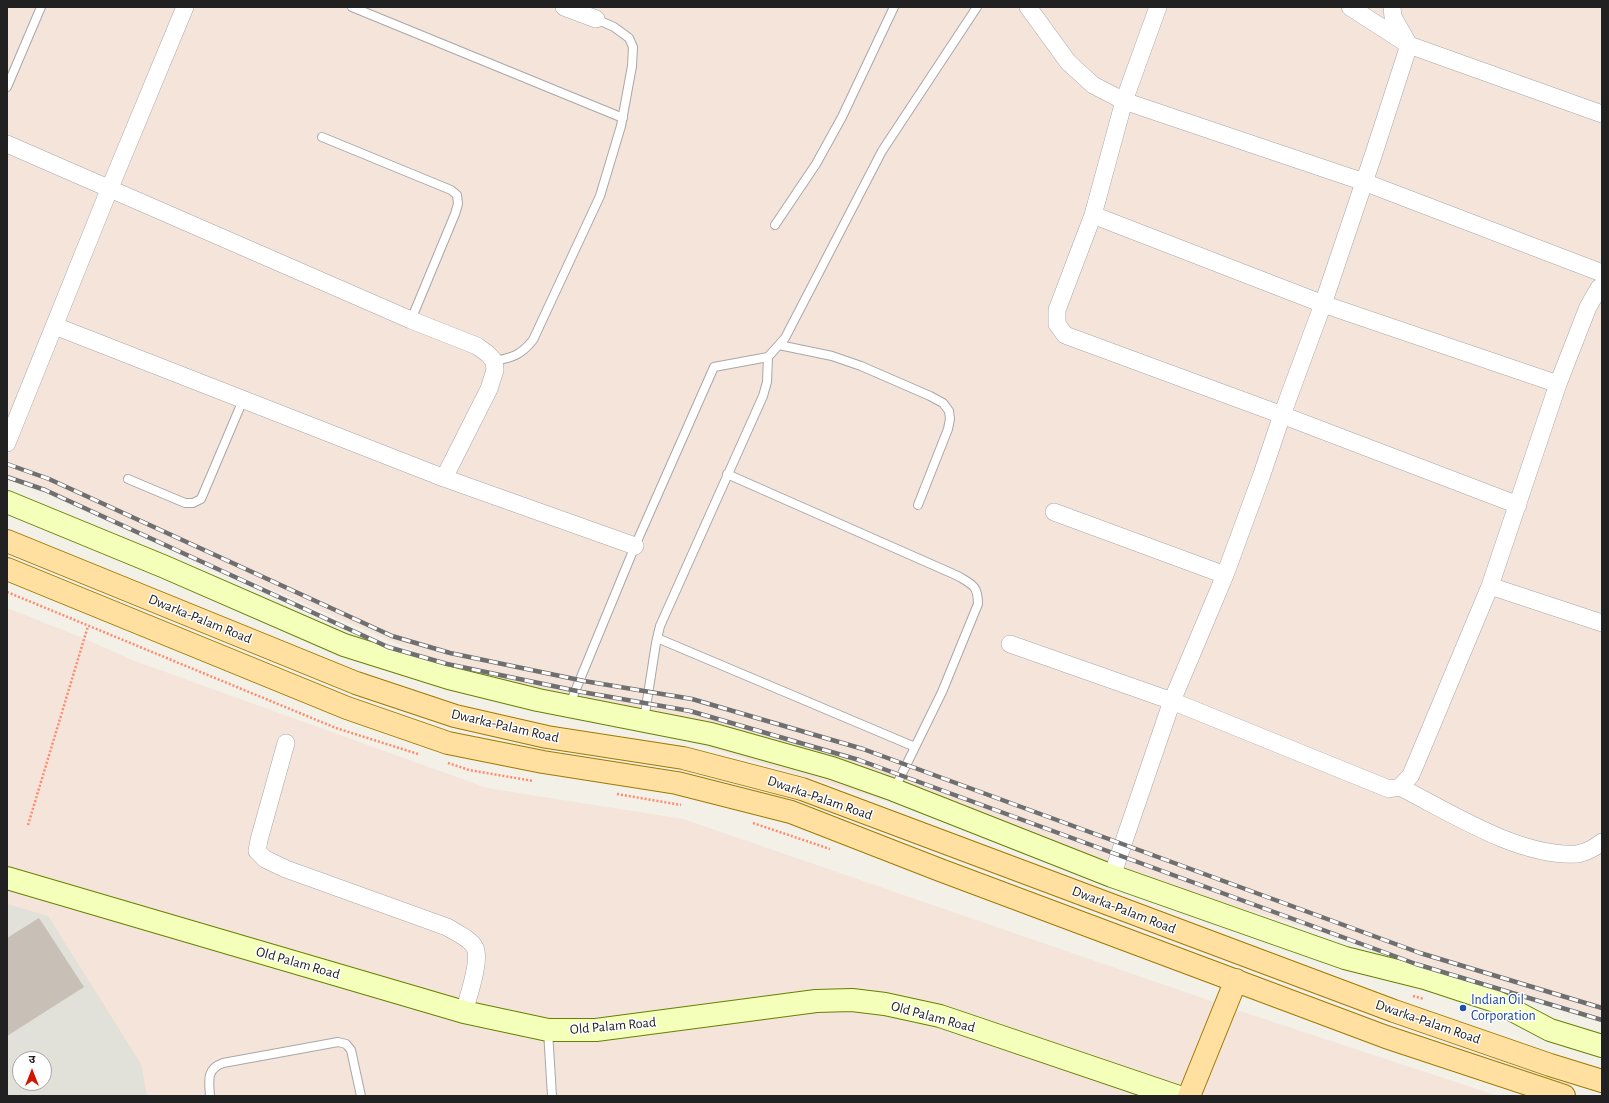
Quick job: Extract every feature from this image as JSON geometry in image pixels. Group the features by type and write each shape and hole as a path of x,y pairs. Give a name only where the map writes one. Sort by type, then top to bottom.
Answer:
{"main road":[{"name":"Dwarka-Palam Road","path":"7,541 356,683 426,707 455,716 547,737 682,758 802,789 1394,1010 1550,1065 1602,1081"},
{"name":"Dwarka-Palam Road","path":"7,569 347,708 434,738 543,762 677,782 791,812 940,870 1386,1037 1564,1096"},
{"path":"1190,1096 1236,980"}],"street":[{"path":"7,443 109,190 186,7"},
{"path":"564,7 596,19"},
{"path":"1028,7 1068,62 1093,85 1124,101 1364,182 1602,273"},
{"path":"1158,7 1124,101 1093,215 1057,310 1057,324 1065,335 1282,415 1518,505"},
{"path":"1350,7 1409,45 1602,114"},
{"path":"1112,876 1172,702 1225,576 1323,304 1409,45 1393,17 1392,7"},
{"path":"7,144 109,190 411,320 477,346 488,354 494,361 495,370 489,389 444,478"},
{"path":"1093,215 1323,304 1558,384"},
{"path":"1010,644 1172,702 1389,789 1400,787 1411,775 1490,586 1558,384 1588,307 1598,288 1602,286"},
{"path":"55,326 444,478 635,546"},
{"path":"7,502 172,570 344,645 449,678 538,700 711,734 832,768 894,790 1112,876 1345,958 1425,978 1488,999 1550,1030 1602,1046"},
{"path":"1054,512 1225,576"},
{"path":"1490,586 1602,623"},
{"path":"286,743 257,852 265,859 286,868 447,927 464,937 475,948 476,965 464,1012"},
{"path":"1400,787 1492,834 1542,852 1579,854 1602,842"},
{"name":"Old Palam Road","path":"7,878 464,1012 548,1030 596,1030 816,1001 852,1000 872,1002 940,1016 1176,1096"}],"lane":[{"path":"7,87 41,7"},
{"path":"352,7 623,118"},
{"path":"775,225 816,164 842,117 894,7"},
{"path":"569,706 635,546 714,367 768,356 785,338 882,151 977,7"},
{"path":"494,361 512,358 526,350 533,340 600,196 623,118 632,66 633,47 628,38 614,27 596,19"},
{"path":"322,137 451,190 457,195 458,204 455,214 411,320"},
{"path":"779,345 832,356 861,366 944,403 949,411 949,424 918,505"},
{"path":"644,720 657,638 668,607 762,396 767,382 768,356"},
{"path":"128,479 185,503 193,503 201,498 243,400"},
{"path":"727,474 958,576 974,586 978,594 978,604 942,692 894,790"},
{"path":"657,638 915,747"},
{"path":"548,1030 552,1096"},
{"path":"210,1096 210,1072 215,1066 223,1063 338,1042 346,1044 351,1050 361,1096"}],"path":[{"path":"7,592 336,728 425,756"},
{"path":"28,825 88,626"},
{"path":"447,763 469,770 539,782"},
{"path":"616,794 685,806"},
{"path":"752,823 833,850"}],"shaded area":[{"path":"7,7 1602,7 1602,1017 472,676 7,475"},
{"path":"7,608 83,638 132,660 487,788 683,819 1243,1012 1498,1096 7,1096"},
{"path":"7,904 48,916 141,1064 147,1096 7,1096"}],"building":[{"path":"39,918 84,987 7,1036 7,938"}],"railway":[{"path":"7,464 49,479 392,636 450,653 584,681 692,699 863,749 1420,953 1602,1008"},
{"path":"7,477 45,490 388,647 447,664 582,692 690,711 859,760 1416,964 1602,1020"}],"place":[{"name":"Indian Oil Corporation","path":"1463,1008"}]}
